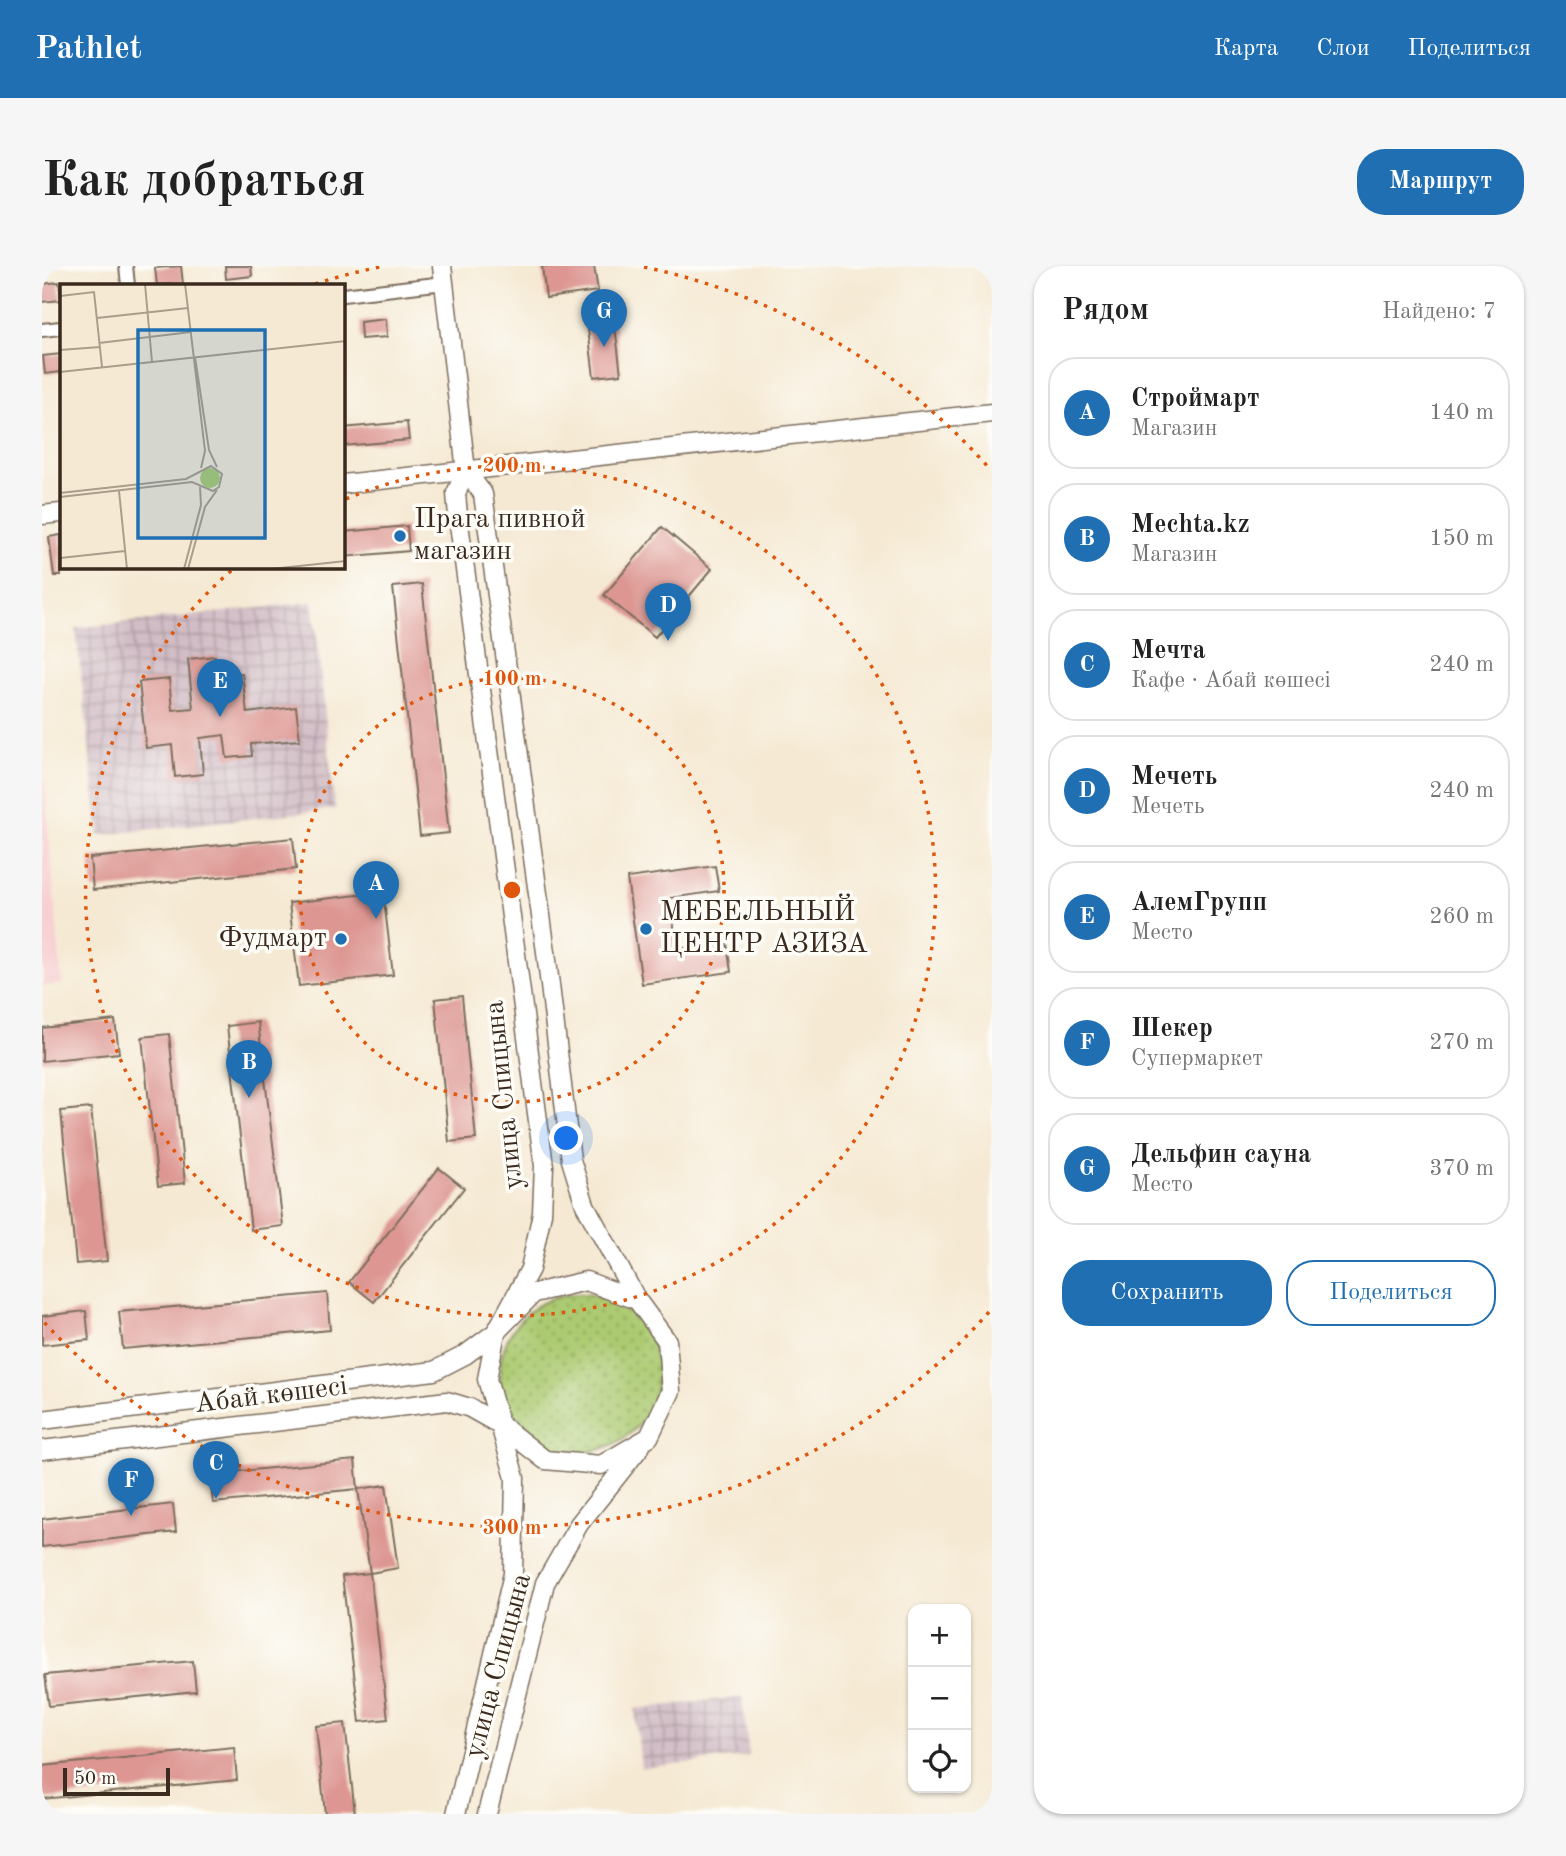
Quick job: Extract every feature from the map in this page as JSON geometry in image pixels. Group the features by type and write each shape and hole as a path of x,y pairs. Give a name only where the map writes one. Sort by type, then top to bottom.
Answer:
{"street":[{"path":"126,266 128,284"},
{"path":"345,295 443,274"},
{"name":"улица Спицына","path":"443,274 466,471 483,494 546,952 571,1160 585,1205 637,1300"},
{"path":"42,330 60,328"},
{"path":"345,484 992,413"},
{"name":"улица Спицына","path":"466,471 456,493 458,516 544,1166 542,1213 530,1269 496,1332"},
{"path":"42,516 60,513"},
{"path":"586,1281 637,1300 667,1341 671,1391 649,1437 601,1465 545,1461 502,1426 487,1380 496,1332 534,1293 586,1281"},
{"name":"Абай көшесі","path":"42,1420 434,1371 496,1332"},
{"name":"Абай көшесі","path":"42,1450 447,1401 470,1408 502,1426"},
{"name":"улица Спицына","path":"456,1814 513,1574 515,1478 502,1426"},
{"name":"улица Спицына","path":"486,1814 545,1583 579,1524 649,1437"}],"shaded area":[{"path":"313,602 335,809 99,835 76,628"},
{"path":"42,757 62,984 42,986"},
{"path":"742,1697 749,1756 641,1768 635,1709"}],"green space":[{"path":"579,1294 609,1300 635,1317 652,1343 658,1373 652,1403 635,1429 609,1446 579,1452 549,1446 523,1429 506,1403 500,1373 506,1343 523,1317 549,1300"}],"building":[{"path":"181,266 183,284 157,284 155,268"},
{"path":"225,266 251,266 252,276 226,279"},
{"path":"542,266 594,266 598,291 546,298"},
{"path":"59,282 60,300 42,302 42,284"},
{"path":"614,318 621,374 594,377 587,321"},
{"path":"386,319 387,337 361,339 360,322"},
{"path":"60,354 60,372 45,374 43,356"},
{"path":"407,422 409,440 345,446 345,428"},
{"path":"407,526 409,551 345,557 345,532"},
{"path":"662,527 712,569 655,637 604,595"},
{"path":"60,535 61,576 54,576 49,537"},
{"path":"422,584 449,833 420,836 393,587"},
{"path":"215,656 217,676 242,673 247,713 296,707 300,740 251,744 252,756 227,758 224,735 200,738 203,774 175,777 172,745 146,748 139,682 169,679 172,710 193,708 188,659"},
{"path":"293,838 296,869 93,890 90,858"},
{"path":"715,866 719,891 670,898 677,949 727,943 731,972 642,984 627,878"},
{"name":"Фудмарт","path":"383,892 393,975 299,986 289,903"},
{"path":"462,996 476,1139 449,1142 435,999"},
{"path":"115,1020 119,1053 42,1061 42,1028"},
{"path":"258,1022 283,1226 251,1230 227,1026"},
{"path":"169,1034 185,1183 158,1186 142,1037"},
{"path":"91,1108 107,1261 76,1264 61,1111"},
{"path":"439,1168 464,1188 374,1302 349,1282"},
{"path":"327,1293 330,1330 123,1349 119,1312"},
{"path":"86,1311 89,1340 42,1345 42,1316"},
{"path":"355,1460 358,1489 213,1503 210,1474"},
{"path":"386,1485 398,1568 370,1573 358,1489"},
{"path":"173,1504 176,1532 42,1547 42,1519"},
{"path":"370,1573 388,1719 360,1722 342,1576"},
{"path":"193,1661 196,1691 49,1706 45,1675"},
{"path":"345,1723 355,1814 325,1814 316,1726"},
{"path":"234,1747 237,1780 42,1799 42,1766"}],"place":[{"name":"Дельфин сауна","path":"604,347"},
{"name":"Прага пивной магазин","path":"400,536"},
{"name":"Мечеть","path":"668,641"},
{"name":"АлемГрупп","path":"220,717"},
{"name":"Строймарт","path":"376,919"},
{"name":"МЕБЕЛЬНЫЙ ЦЕНТР АЗИЗА","path":"646,929"},
{"name":"Фудмарт","path":"341,939"},
{"name":"Mechta.kz","path":"249,1098"},
{"name":"Мечта","path":"216,1499"},
{"name":"Шекер","path":"131,1516"}]}
